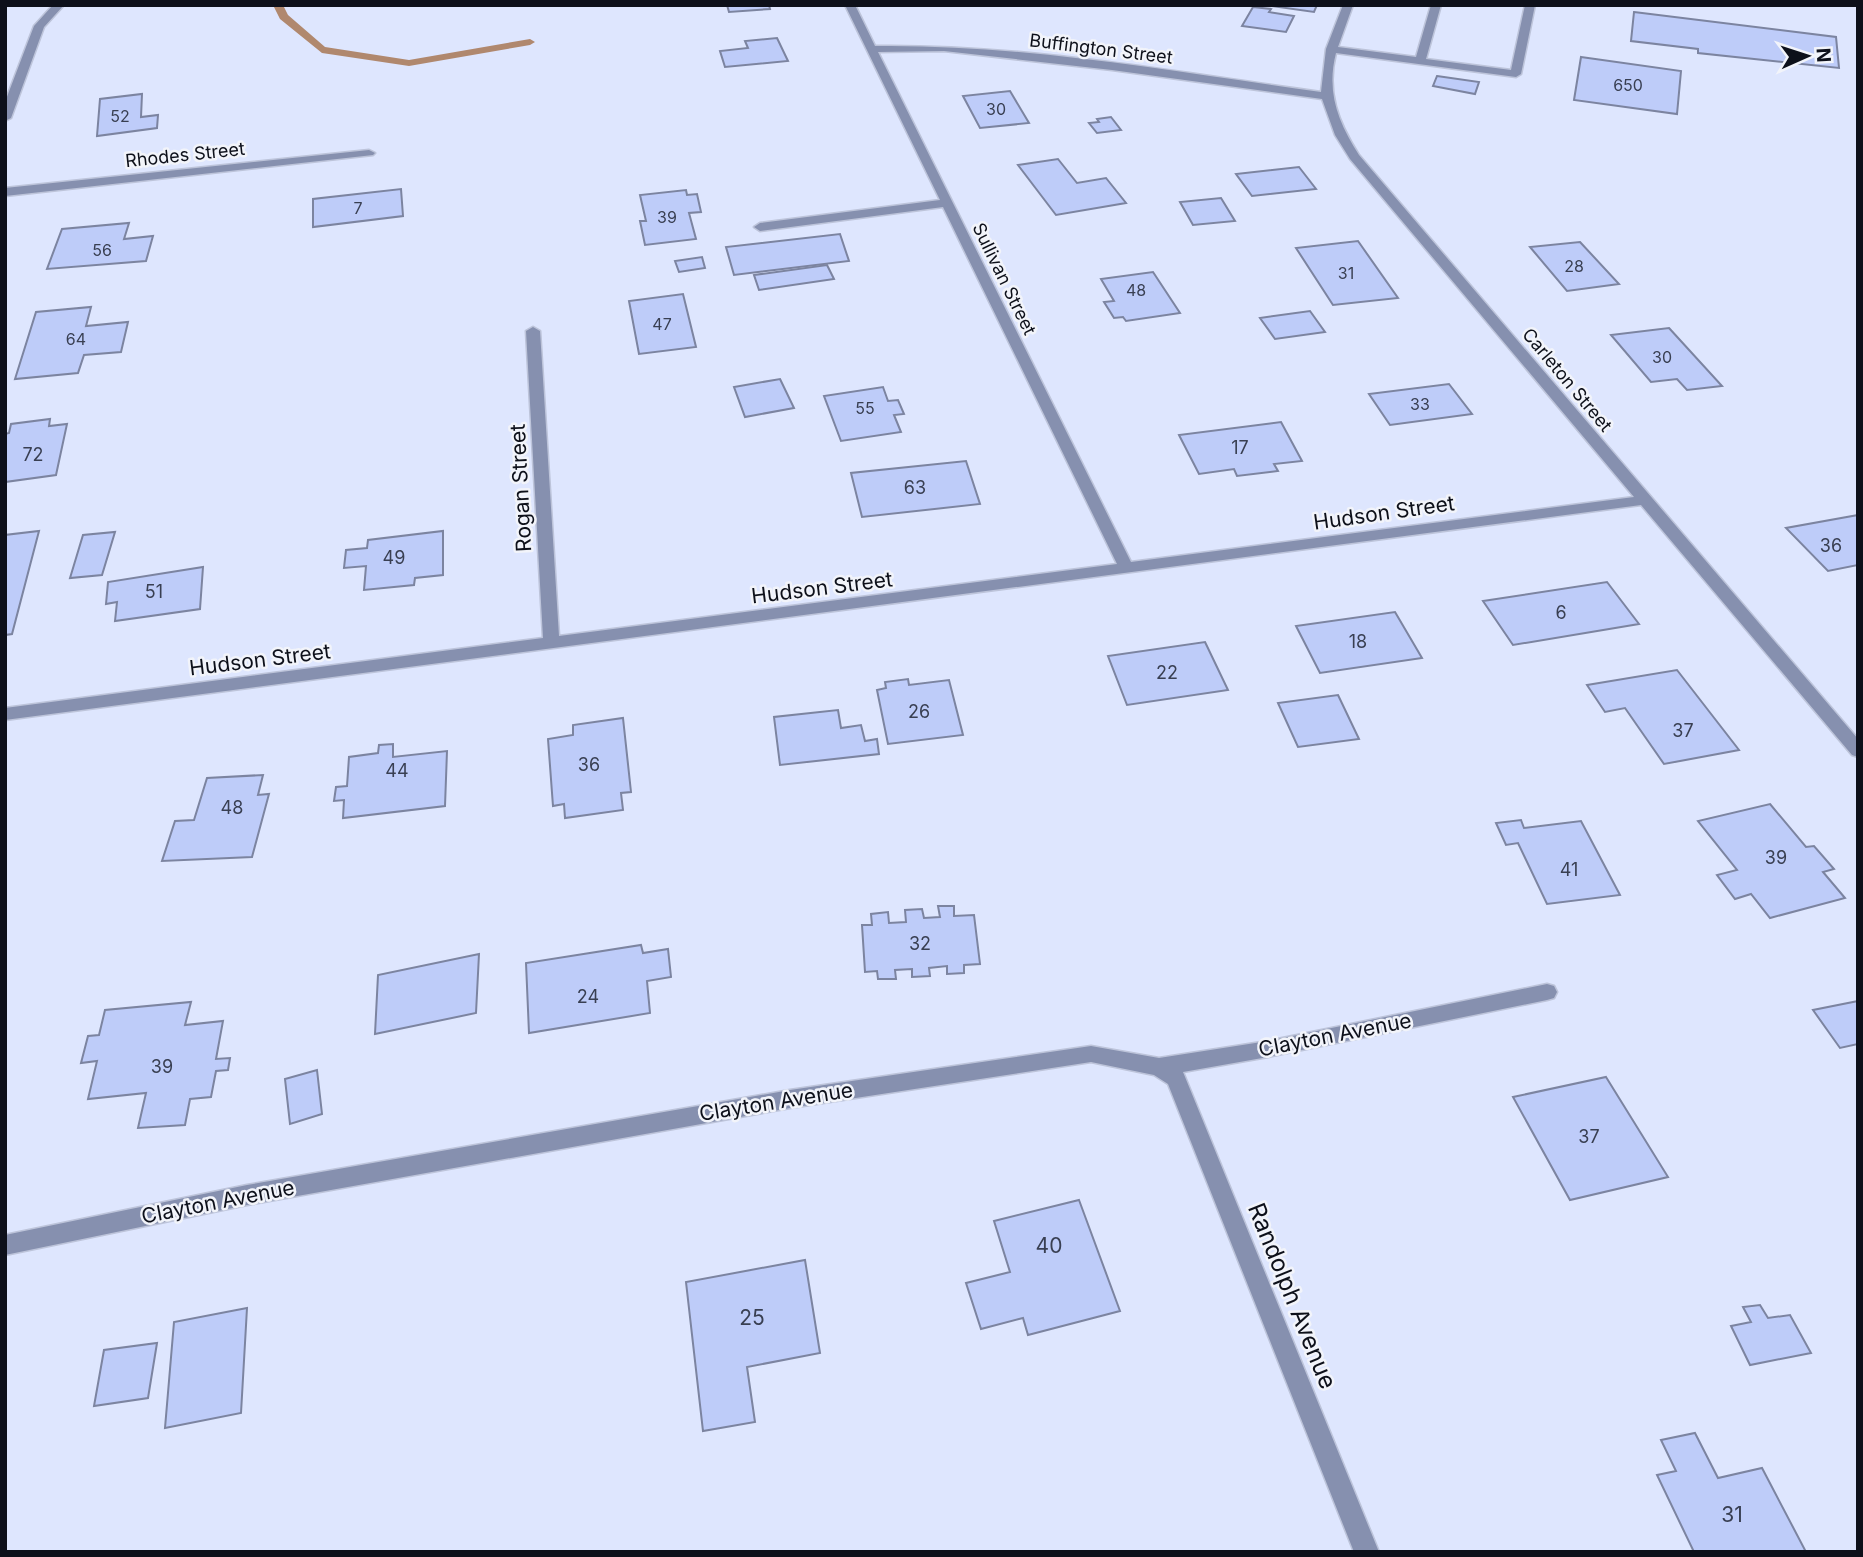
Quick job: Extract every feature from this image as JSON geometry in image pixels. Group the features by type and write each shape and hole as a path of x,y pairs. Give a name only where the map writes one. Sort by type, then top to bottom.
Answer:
{"street":[{"path":"5,117 39,26 59,5"},
{"name":"Sullivan Street","path":"850,5 1127,569"},
{"name":"Carleton Street","path":"1348,5 1331,49 1324,81 1325,96 1339,134 1372,180 1858,751"},
{"path":"1420,61 1436,5"},
{"path":"1331,49 1516,74 1530,5"},
{"name":"Buffington Street","path":"872,49 944,48 1112,66 1325,96"},
{"name":"Rhodes Street","path":"5,192 369,153"},
{"path":"760,227 947,203"},
{"name":"Rogan Street","path":"533,331 551,644"},
{"name":"Hudson Street","path":"5,714 1644,500"},
{"name":"Clayton Avenue","path":"5,1245 247,1195 790,1099 1091,1054 1159,1067 1268,1049 1548,992"},
{"name":"Randolph Avenue","path":"1159,1067 1175,1078 1367,1552"}],"building":[{"path":"727,5 769,5 770,9 729,12"},
{"path":"1265,5 1317,5 1314,12"},
{"path":"1253,7 1294,16 1286,32 1242,26"},
{"path":"1634,12 1836,37 1839,68 1698,53 1698,49 1631,41"},
{"path":"777,38 788,61 725,67 720,51 748,48 745,41"},
{"path":"1581,57 1681,71 1677,114 1574,100"},
{"path":"1437,76 1479,82 1475,94 1433,86"},
{"path":"1010,91 1029,123 980,128 963,96"},
{"path":"142,94 141,117 158,115 157,128 97,136 100,99"},
{"path":"1111,117 1121,130 1097,133 1089,123 1099,122 1097,119"},
{"path":"1058,159 1077,183 1106,178 1126,203 1056,215 1018,165"},
{"path":"1299,167 1316,189 1252,196 1236,174"},
{"path":"401,189 403,216 313,227 313,199"},
{"path":"686,190 687,195 697,194 701,212 689,213 696,239 645,245 640,221 646,221 640,195"},
{"path":"1221,198 1235,221 1193,225 1180,202"},
{"path":"129,223 124,239 153,236 146,261 47,269 62,229"},
{"path":"840,234 849,261 734,275 726,247"},
{"path":"1358,241 1398,298 1333,305 1296,248"},
{"path":"1580,242 1619,284 1567,291 1530,247"},
{"path":"702,257 705,268 679,272 675,261"},
{"path":"827,265 834,279 759,290 754,275"},
{"path":"1153,272 1180,313 1126,321 1123,317 1114,318 1104,302 1114,301 1101,279"},
{"path":"683,294 696,347 639,354 629,301"},
{"path":"91,307 86,326 128,322 121,352 84,355 78,373 15,379 36,312"},
{"path":"1310,311 1325,332 1275,339 1260,318"},
{"path":"1669,328 1722,386 1687,390 1677,379 1651,382 1611,335"},
{"path":"780,379 794,408 745,417 734,387"},
{"path":"1449,384 1472,414 1390,425 1369,394"},
{"path":"883,387 888,401 898,400 904,414 894,415 901,432 841,441 824,396"},
{"path":"50,419 49,426 67,424 56,475 5,482 5,434 9,433 11,424"},
{"path":"1281,422 1302,461 1274,464 1278,471 1237,476 1234,469 1199,474 1179,435"},
{"path":"966,461 980,504 862,517 851,473"},
{"path":"1858,515 1858,565 1828,571 1786,528"},
{"path":"39,531 12,634 5,635 5,535"},
{"path":"443,531 443,575 415,578 414,585 364,590 366,566 344,568 346,550 367,548 368,540"},
{"path":"115,532 102,575 70,578 83,535"},
{"path":"203,567 200,609 115,621 117,602 106,604 108,582"},
{"path":"1607,582 1639,624 1513,645 1483,601"},
{"path":"1395,612 1422,658 1320,673 1296,626"},
{"path":"1205,642 1228,690 1127,705 1108,656"},
{"path":"1677,670 1739,750 1664,764 1625,708 1605,712 1587,685"},
{"path":"908,679 909,685 949,680 963,735 888,744 877,690 886,688 885,682"},
{"path":"1338,695 1359,739 1298,747 1278,703"},
{"path":"838,710 841,728 861,725 865,741 877,739 879,754 780,765 774,717"},
{"path":"623,718 631,792 621,793 623,810 565,818 564,804 553,806 548,739 573,735 573,725"},
{"path":"393,744 393,757 447,751 445,806 343,818 344,800 334,801 336,787 347,786 349,757 378,753 379,745"},
{"path":"263,775 258,795 269,794 252,857 162,861 175,821 194,820 207,778"},
{"path":"1770,804 1806,847 1814,846 1834,869 1823,872 1845,898 1770,918 1751,894 1735,899 1717,875 1737,870 1698,821"},
{"path":"1521,820 1524,828 1581,821 1620,895 1547,904 1518,843 1506,845 1496,823"},
{"path":"938,906 954,906 954,916 974,915 980,964 964,965 964,973 947,974 947,966 929,968 930,976 912,977 912,969 895,970 896,979 878,979 877,971 865,972 862,925 872,925 871,914 888,912 889,923 906,922 905,910 922,909 924,918 940,917"},
{"path":"641,945 643,953 668,949 671,977 647,981 650,1013 529,1033 526,963"},
{"path":"479,954 476,1013 375,1034 378,975"},
{"path":"1858,1001 1858,1044 1840,1048 1813,1010"},
{"path":"191,1002 185,1025 223,1021 216,1059 230,1058 228,1070 216,1071 211,1097 190,1099 185,1125 138,1128 146,1093 88,1099 97,1061 81,1063 88,1036 99,1035 105,1010"},
{"path":"317,1070 322,1114 290,1124 285,1079"},
{"path":"1606,1077 1668,1177 1570,1200 1513,1097"},
{"path":"1079,1200 1120,1311 1028,1335 1023,1318 981,1329 966,1283 1010,1272 994,1221"},
{"path":"805,1260 820,1353 747,1367 755,1422 703,1431 686,1282"},
{"path":"1760,1305 1768,1318 1790,1315 1811,1353 1750,1365 1731,1326 1751,1322 1743,1307"},
{"path":"247,1308 241,1413 165,1428 174,1322"},
{"path":"157,1343 148,1398 94,1406 104,1350"},
{"path":"1695,1433 1718,1478 1762,1468 1806,1552 1694,1552 1657,1475 1676,1471 1661,1440"}],"waterway":[{"path":"278,5 284,17 322,50 409,63 530,42"}]}
